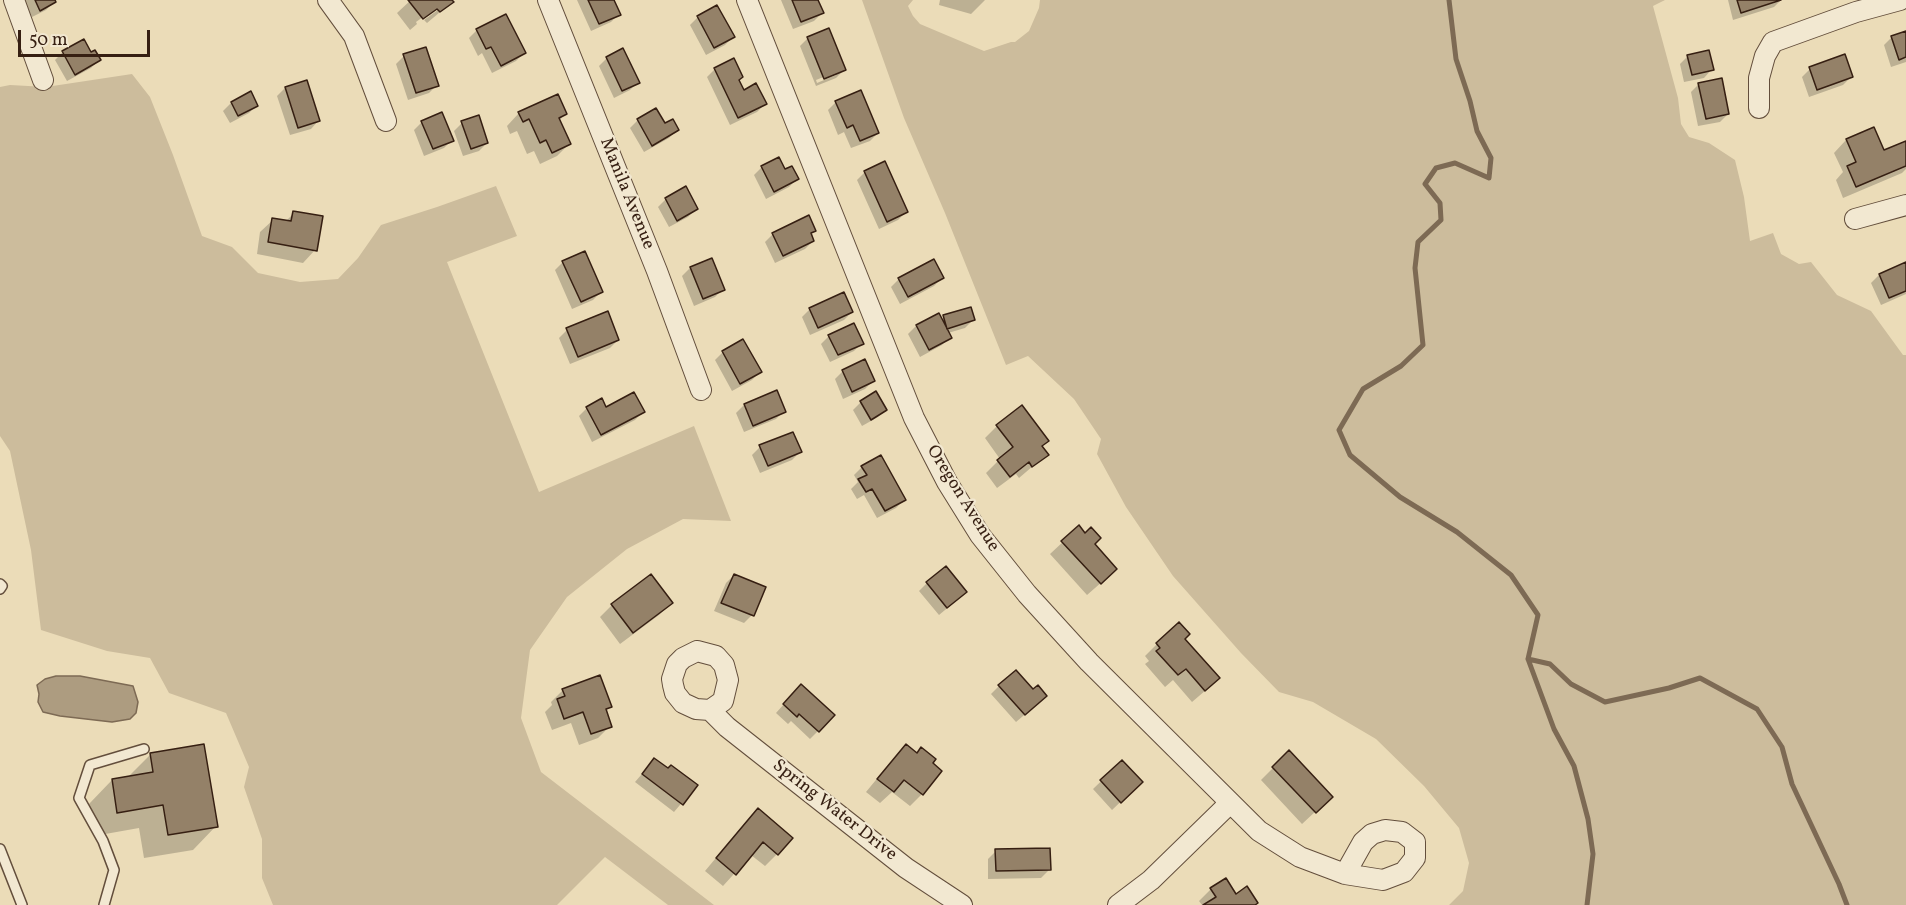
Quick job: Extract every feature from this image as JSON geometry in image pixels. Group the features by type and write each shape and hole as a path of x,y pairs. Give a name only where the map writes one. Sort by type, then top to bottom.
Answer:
{"street":[{"path":"14,0 43,80"},
{"path":"328,0 354,36 386,121"},
{"name":"Manila Avenue","path":"548,0 657,271 701,390"},
{"name":"Oregon Avenue","path":"747,0 914,418 980,536 1027,594 1089,662 1259,831 1300,857 1345,874"},
{"path":"1759,108 1759,78 1765,56 1773,42 1856,12 1900,0"},
{"path":"1855,219 1906,206"},
{"name":"Spring Water Drive","path":"710,710 727,727 906,868 962,905"},
{"path":"1118,905 1151,880 1230,803"}],"lane":[{"path":"0,584 2,586 0,589"},
{"path":"104,905 114,870 103,841 79,798 90,765 144,749"},
{"path":"0,849 22,905"}],"shaded area":[{"path":"862,0 913,0 908,6 920,24 984,51 1015,42 1029,31 1040,0 1665,0 1653,6 1678,98 1681,124 1689,137 1709,143 1735,160 1744,197 1750,241 1773,233 1781,254 1799,264 1811,262 1837,295 1871,311 1903,355 1906,355 1906,905 1449,905 1463,891 1469,863 1459,828 1424,786 1376,739 1313,702 1279,692 1173,576 1126,507 1097,454 1101,439 1074,399 1028,356 1006,365 904,118"},
{"path":"132,74 150,97 202,236 232,247 258,273 300,282 338,279 358,258 381,225 496,186 517,236 447,262 539,492 694,426 731,521 683,519 627,549 567,597 530,650 521,718 541,772 714,905 668,905 605,857 557,905 273,905 262,878 262,839 244,787 249,767 226,713 169,693 150,658 107,651 41,630 31,550 10,451 0,436 0,87 10,85 46,87"},
{"path":"56,676 80,676 133,686 138,702 136,713 130,719 112,722 43,712 38,702 37,685 45,679"}],"building":[{"path":"35,0 55,0 56,2 40,11"},
{"path":"408,0 452,0 454,2 440,12 437,9 423,19"},
{"path":"588,0 614,0 621,15 599,24"},
{"path":"792,0 818,0 824,13 801,22"},
{"path":"1737,0 1781,0 1741,13"},
{"path":"717,5 735,37 714,48 697,16"},
{"path":"506,14 526,53 501,66 491,47 486,49 476,29"},
{"path":"829,28 846,70 824,79 807,37"},
{"path":"1906,31 1906,57 1899,60 1891,36"},
{"path":"84,39 91,52 95,50 101,60 75,75 62,51"},
{"path":"426,47 439,86 416,93 403,54"},
{"path":"623,48 640,83 622,91 606,57"},
{"path":"1709,50 1714,70 1692,75 1687,55"},
{"path":"1845,54 1853,77 1817,90 1809,67"},
{"path":"734,58 743,77 739,80 744,90 756,83 767,104 738,118 714,68"},
{"path":"1722,78 1729,114 1706,119 1698,83"},
{"path":"307,80 320,121 298,128 285,87"},
{"path":"861,90 879,133 860,141 853,125 847,128 835,101"},
{"path":"251,91 258,106 238,116 231,102"},
{"path":"558,94 567,114 559,118 571,144 552,153 546,140 540,143 529,119 523,122 518,112"},
{"path":"656,108 665,123 673,119 679,130 652,146 637,119"},
{"path":"442,112 454,141 433,149 421,121"},
{"path":"479,115 488,143 471,149 461,121"},
{"path":"1874,127 1884,150 1906,141 1906,166 1856,187 1847,166 1856,162 1846,139"},
{"path":"779,157 785,169 792,166 799,179 774,192 761,166"},
{"path":"885,161 908,212 887,222 864,171"},
{"path":"686,186 698,209 677,221 665,198"},
{"path":"293,211 323,216 317,251 268,242 272,218 291,221"},
{"path":"809,215 816,231 811,233 814,241 783,256 772,233"},
{"path":"585,251 603,292 581,302 562,261"},
{"path":"712,258 725,290 703,299 690,267"},
{"path":"934,259 944,278 908,297 898,278"},
{"path":"1906,262 1906,291 1889,298 1879,274"},
{"path":"844,292 853,312 818,328 809,308"},
{"path":"971,307 975,320 947,329 943,315"},
{"path":"608,311 619,340 578,357 566,328"},
{"path":"939,313 952,338 929,350 916,325"},
{"path":"854,323 864,344 838,355 828,335"},
{"path":"743,339 762,372 740,384 722,351"},
{"path":"865,359 875,381 852,392 842,370"},
{"path":"777,390 786,412 753,426 744,404"},
{"path":"876,391 887,410 871,420 860,401"},
{"path":"634,392 645,412 601,435 586,407 602,398 606,407"},
{"path":"1022,405 1049,441 1042,446 1049,455 1032,467 1029,462 1010,477 997,460 1013,447 996,425"},
{"path":"793,432 802,452 768,466 759,445"},
{"path":"881,455 906,500 885,511 872,489 866,492 858,479 867,475 861,466"},
{"path":"1079,525 1085,533 1091,527 1101,538 1095,544 1117,569 1101,584 1061,541"},
{"path":"946,566 967,592 947,608 926,582"},
{"path":"651,574 673,603 633,633 611,604"},
{"path":"734,574 766,587 754,616 721,603"},
{"path":"1179,622 1190,634 1185,639 1220,678 1205,691 1186,669 1178,675 1156,651 1160,648 1156,643"},
{"path":"1016,670 1033,689 1038,685 1047,696 1025,715 998,685"},
{"path":"600,675 612,707 606,709 612,727 591,734 583,712 564,719 557,699 565,696 562,689"},
{"path":"801,684 835,715 819,732 799,714 797,717 783,704"},
{"path":"204,744 218,827 168,835 163,805 117,813 112,779 153,772 150,753"},
{"path":"906,744 917,753 921,747 936,759 933,763 942,771 923,795 904,780 894,792 877,779"},
{"path":"1289,750 1333,797 1316,813 1272,767"},
{"path":"654,758 668,768 671,765 698,785 683,805 642,774"},
{"path":"1122,760 1143,782 1121,803 1100,780"},
{"path":"758,808 793,838 778,855 763,842 736,875 716,858"},
{"path":"1050,848 1051,870 996,871 995,849"},
{"path":"1226,878 1236,894 1247,886 1258,903 1255,905 1203,905 1216,897 1210,888"}],"waterway":[{"path":"1449,0 1456,59 1477,131 1491,158 1489,178 1455,163 1436,168 1425,184 1440,203 1441,220 1418,242 1415,268 1423,345 1401,366 1363,389 1339,430 1350,455 1400,497 1457,532 1511,575 1538,615 1528,659 1550,664 1571,684 1605,702 1669,688 1700,678 1757,709 1782,747 1792,784 1847,905"},
{"path":"1528,659 1554,729 1574,766 1588,819 1593,854 1587,905"}]}
